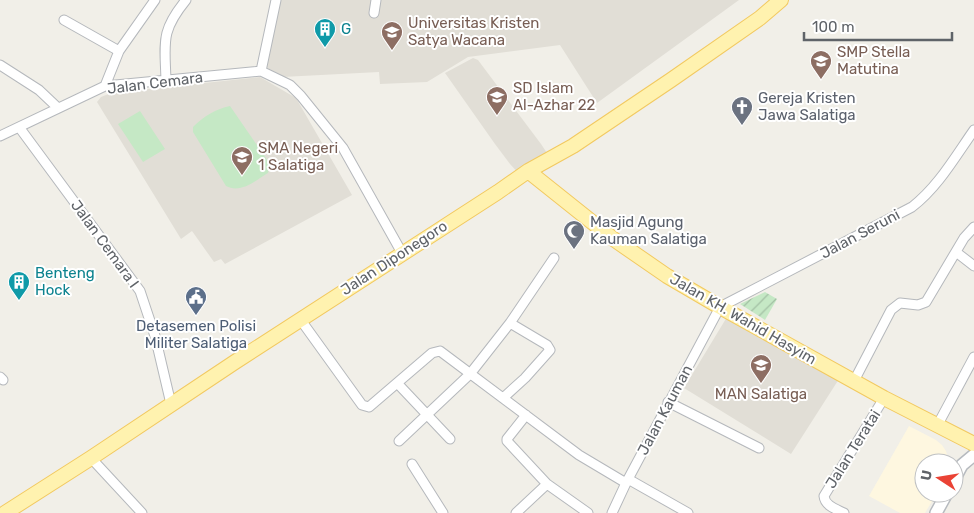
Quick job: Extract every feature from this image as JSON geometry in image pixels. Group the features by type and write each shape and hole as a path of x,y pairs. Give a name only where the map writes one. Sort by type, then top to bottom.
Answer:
{"main road":[{"name":"Jalan Diponegoro","path":"5,513 528,171 573,146 760,18 781,0"},
{"name":"Jalan KH. Wahid Hasyim","path":"528,171 612,238 667,276 720,308 854,382 974,444"},
{"path":"964,463 974,455"}],"street":[{"path":"105,86 119,51 155,0"},
{"path":"166,80 165,38 167,28 172,16 186,0"},
{"path":"276,0 261,71 290,85 343,148 402,253"},
{"path":"374,13 376,0"},
{"path":"64,20 119,51"},
{"path":"0,65 39,90 58,108"},
{"name":"Jalan Cemara","path":"0,136 105,86 261,71"},
{"name":"Jalan Cemara I","path":"19,127 140,291 154,336 170,404"},
{"name":"Jalan Seruni","path":"720,308 912,207 933,188 974,130"},
{"path":"854,382 891,310 900,303 918,305 926,302 964,238 974,227"},
{"path":"956,252 974,266"},
{"path":"399,441 470,374 510,323 554,258"},
{"name":"Jalan Kauman","path":"612,513 668,402 720,308"},
{"path":"300,319 362,405 369,407 436,351 443,353 579,455 688,513"},
{"path":"504,398 550,350 547,345 510,323"},
{"path":"936,426 974,356"},
{"path":"398,384 450,439"},
{"name":"Jalan Teratai","path":"844,513 825,501 824,496 884,398"},
{"path":"668,402 759,448"},
{"path":"526,415 507,441 547,484 588,513"},
{"path":"91,458 142,513"},
{"path":"412,464 443,513"},
{"path":"516,513 547,484"}],"shaded area":[{"name":"Universitas Kristen Satya Wacana","path":"279,0 739,0 597,103 560,45 468,57 427,82 380,84 379,72 282,77 266,67"},
{"name":"SD Islam Al-Azhar 22","path":"473,58 478,60 551,159 522,177 495,144 445,73"},
{"name":"SMA Negeri 1 Salatiga","path":"260,77 296,98 352,195 225,264 221,259 214,262 192,231 181,239 97,102 101,97 111,93"},
{"name":"MAN Salatiga","path":"727,317 839,379 791,454 684,388"},
{"path":"909,426 936,440 946,451 946,453 914,453 914,503 931,503 925,513 900,513 869,496"}],"green space":[{"path":"230,106 270,164 268,173 248,185 237,188 226,186 193,132 193,127 206,116"},
{"path":"140,111 165,149 143,162 118,124"},
{"path":"765,292 777,299 765,320 740,304"}],"place":[{"name":"G","path":"325,48"},
{"name":"Universitas Kristen Satya Wacana","path":"392,51"},
{"name":"SMP Stella Matutina","path":"821,80"},
{"name":"SD Islam Al-Azhar 22","path":"497,116"},
{"name":"Gereja Kristen Jawa Salatiga","path":"742,126"},
{"name":"SMA Negeri 1 Salatiga","path":"242,176"},
{"name":"Masjid Agung Kauman Salatiga","path":"574,250"},
{"name":"Benteng Hock","path":"19,301"},
{"name":"Detasemen Polisi Militer Salatiga","path":"196,316"},
{"name":"MAN Salatiga","path":"761,384"}]}
